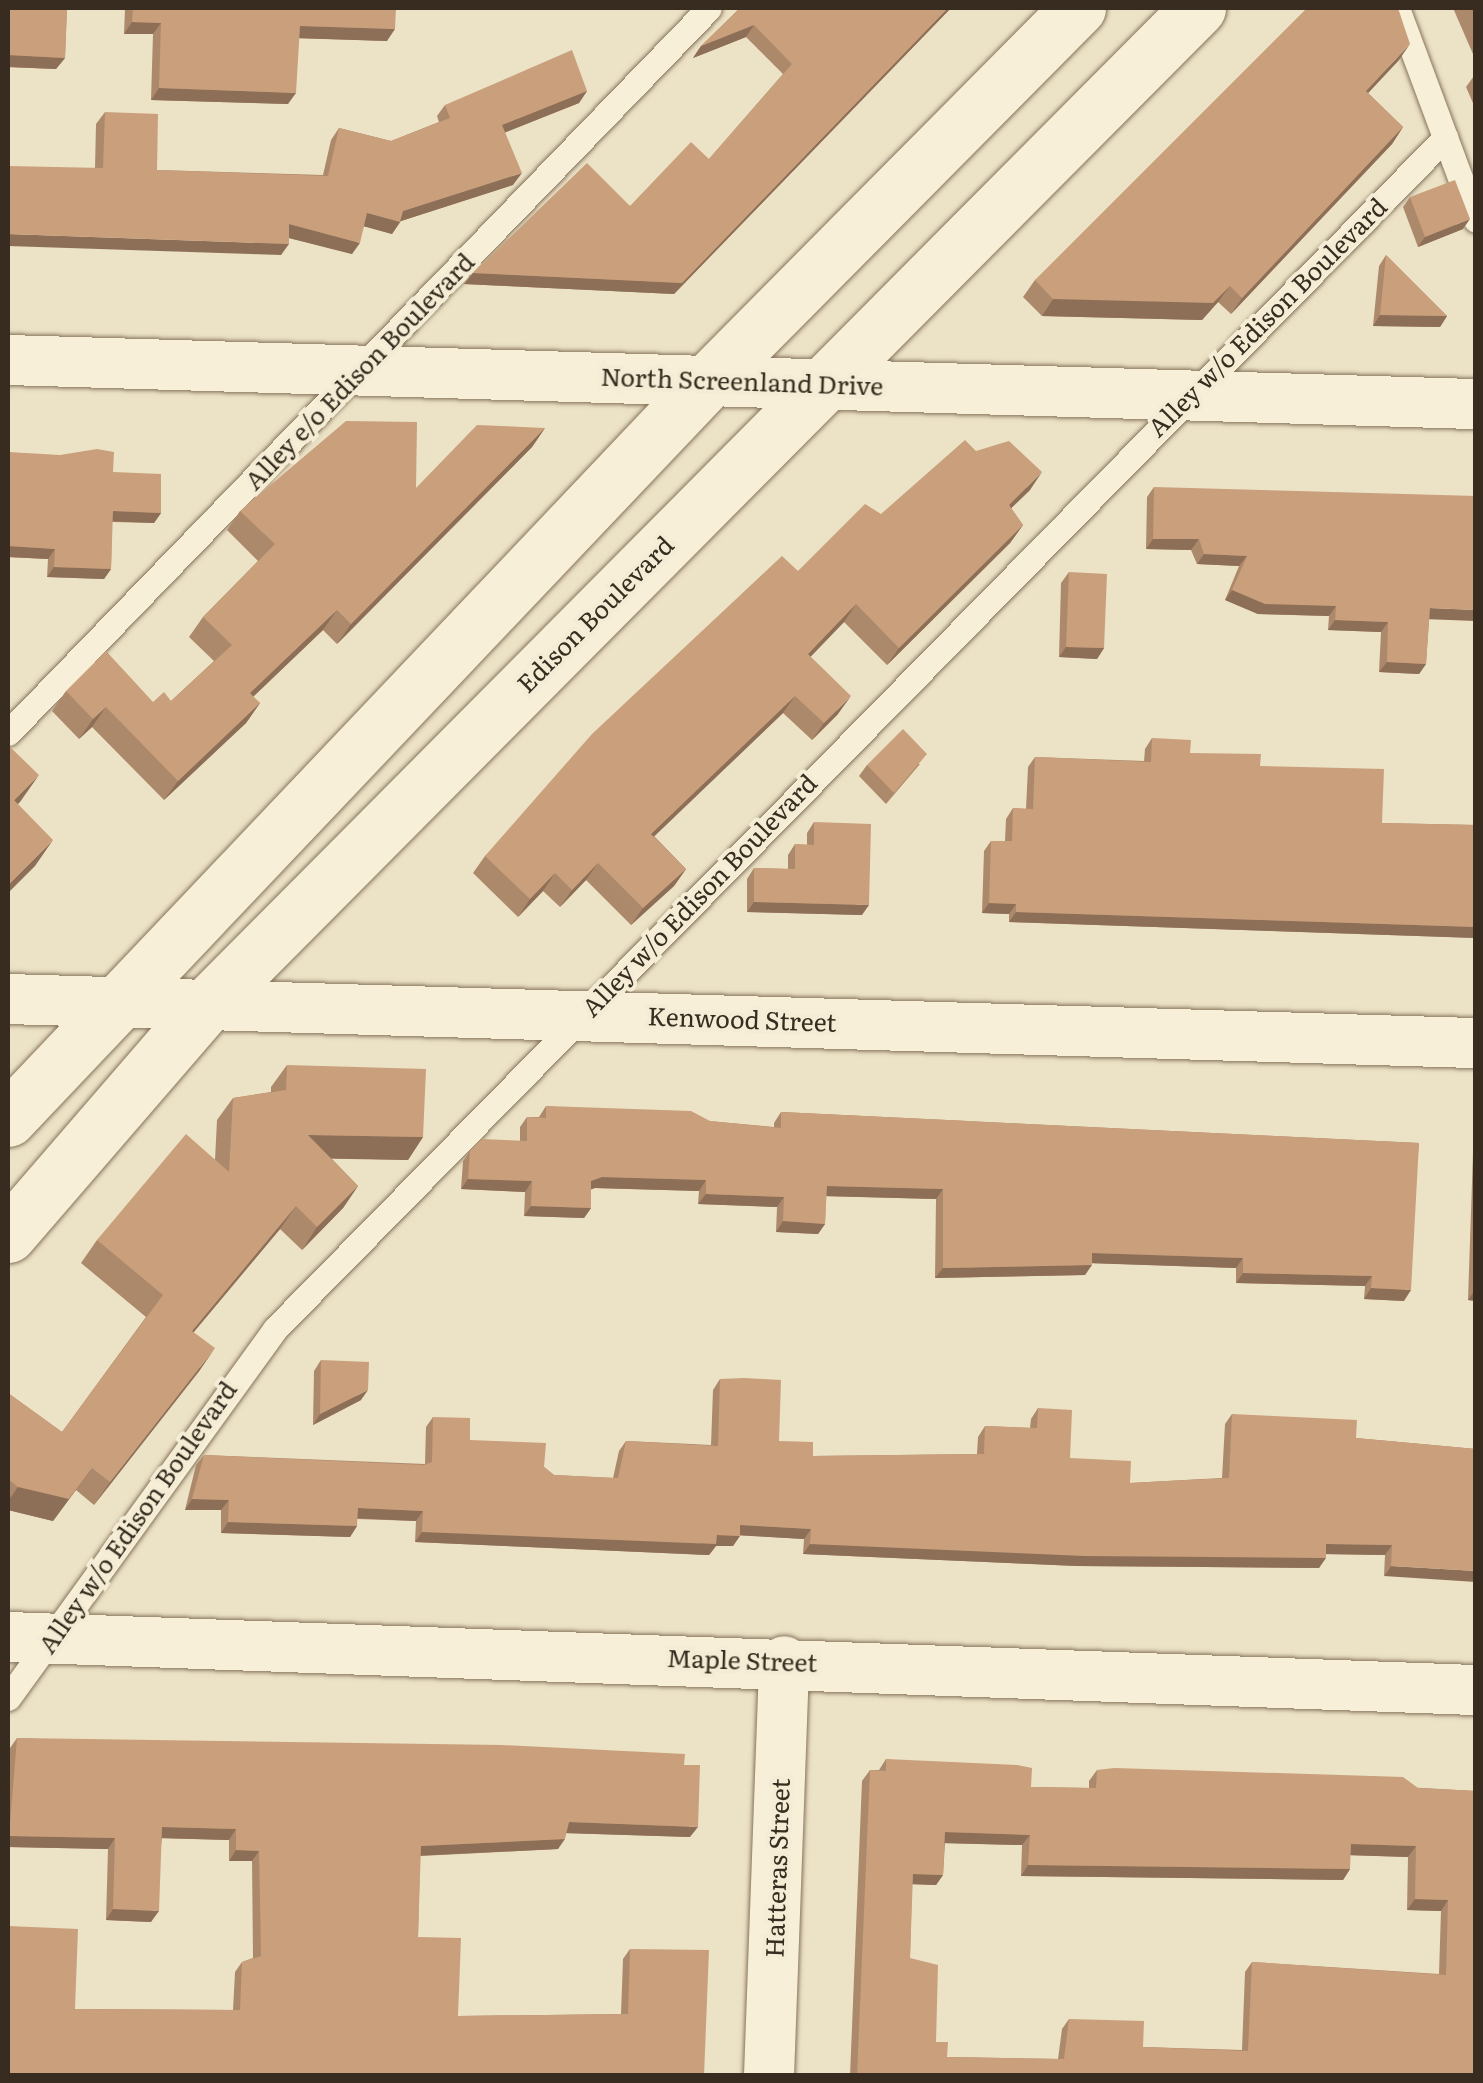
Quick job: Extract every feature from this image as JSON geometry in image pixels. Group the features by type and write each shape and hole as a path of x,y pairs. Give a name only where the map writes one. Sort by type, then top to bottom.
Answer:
{"main road":[{"path":"8,1119 110,1004 709,380 1078,8"},
{"name":"Edison Boulevard","path":"8,1235 204,1008 1198,8"}],"street":[{"name":"North Screenland Drive","path":"8,360 1476,404"},
{"name":"Kenwood Street","path":"8,999 204,1008 582,1014 1476,1043"},
{"name":"Maple Street","path":"30,1638 784,1661 1476,1690"},
{"name":"Hatteras Street","path":"769,2076 784,1661"}],"lane":[{"name":"Alley e/o Edison Boulevard","path":"8,733 710,8"},
{"path":"1397,8 1476,220"},
{"name":"Alley w/o Edison Boulevard","path":"8,1698 30,1638 276,1329 1445,138"}],"building":[{"path":"8,8 67,8 65,58 8,55"},
{"path":"133,8 396,8 395,29 300,26 296,93 159,88 161,23 132,22"},
{"path":"740,8 948,8 682,283 473,273 587,163 630,206 691,142 709,159 792,64 754,25 701,46"},
{"path":"1307,8 1398,8 1410,44 1366,91 1403,127 1242,298 1230,286 1213,303 1053,299 1035,280"},
{"path":"572,50 587,91 502,125 522,173 403,211 400,222 367,213 360,243 289,224 289,244 8,234 8,166 103,168 105,112 158,114 157,170 328,176 339,128 391,141 450,118 445,105"},
{"path":"1455,180 1470,219 1425,237 1410,197"},
{"path":"1386,255 1447,316 1380,315"},
{"path":"346,421 417,422 416,488 477,425 545,428 351,624 337,610 250,693 260,703 178,781 106,707 93,719 66,691 106,651 153,702 164,692 171,701 232,645 203,617 275,544 240,511"},
{"path":"965,440 976,451 1009,441 1042,472 1009,505 1023,525 899,648 856,604 808,654 851,696 824,723 795,696 651,834 686,869 643,908 598,863 572,890 555,873 530,899 485,856 592,734 782,556 798,571 865,504 881,514"},
{"path":"97,449 114,452 113,472 161,474 161,513 113,511 111,569 54,567 55,549 8,546 8,452 60,455"},
{"path":"1154,487 1476,496 1476,610 1430,608 1426,664 1387,662 1388,622 1335,620 1336,606 1265,604 1232,590 1247,556 1204,554 1199,539 1153,539"},
{"path":"1069,572 1107,574 1104,648 1066,647"},
{"path":"903,729 927,754 894,793 867,765"},
{"path":"1152,738 1191,740 1190,753 1261,754 1260,766 1384,769 1382,823 1476,825 1476,927 1016,912 1016,904 989,903 991,841 1012,841 1013,808 1033,809 1035,757 1151,762"},
{"path":"8,745 39,775 14,800 53,840 8,885"},
{"path":"814,822 871,824 869,905 754,902 754,868 795,869 795,844 814,845"},
{"path":"287,1065 426,1069 423,1137 308,1135 358,1186 317,1227 296,1206 192,1331 215,1348 110,1482 92,1468 69,1499 18,1487 8,1479 8,1393 62,1432 163,1295 97,1240 186,1134 229,1172 233,1098 286,1090"},
{"path":"546,1106 691,1111 710,1121 781,1128 781,1112 1419,1143 1411,1290 1371,1288 1372,1276 1243,1273 1243,1258 1092,1253 1092,1265 943,1268 943,1189 827,1186 825,1224 783,1221 784,1197 706,1194 706,1180 602,1177 591,1181 591,1208 531,1206 532,1181 468,1179 470,1151 482,1139 527,1141 527,1117 546,1118"},
{"path":"321,1360 369,1362 368,1390 320,1414"},
{"path":"720,1379 781,1380 779,1441 813,1442 813,1456 984,1454 985,1426 1037,1428 1038,1408 1072,1410 1070,1458 1131,1461 1130,1483 1229,1478 1232,1414 1357,1420 1356,1438 1476,1449 1476,1571 1391,1566 1392,1545 1326,1544 1326,1558 1084,1556 810,1544 811,1529 740,1525 740,1536 717,1535 716,1544 422,1532 423,1511 358,1508 357,1526 228,1522 229,1500 192,1499 204,1455 424,1465 432,1462 433,1417 470,1418 470,1440 546,1443 544,1467 554,1475 618,1478 626,1441 718,1446"},
{"path":"17,1738 502,1745 685,1754 684,1765 700,1765 698,1827 569,1822 565,1839 421,1846 418,1937 461,1938 458,2016 628,2014 630,1949 709,1950 704,2076 8,2076 8,1926 78,1929 75,2009 240,2010 242,1962 261,1956 259,1851 236,1850 236,1829 162,1827 159,1911 113,1909 115,1838 9,1836"},
{"path":"886,1759 1017,1765 1032,1768 1031,1787 1096,1788 1097,1770 1114,1768 1403,1777 1418,1788 1476,1791 1476,2076 857,2076 870,1770 886,1771","holes":["945,1832 1030,1835 1028,1865 1350,1869 1351,1844 1416,1846 1415,1899 1448,1900 1446,1975 1252,1962 1248,2051 1143,2047 1144,2021 1069,2019 1064,2059 947,2057 948,2042 936,2042 938,1965 910,1958 913,1874 943,1875"]}]}
